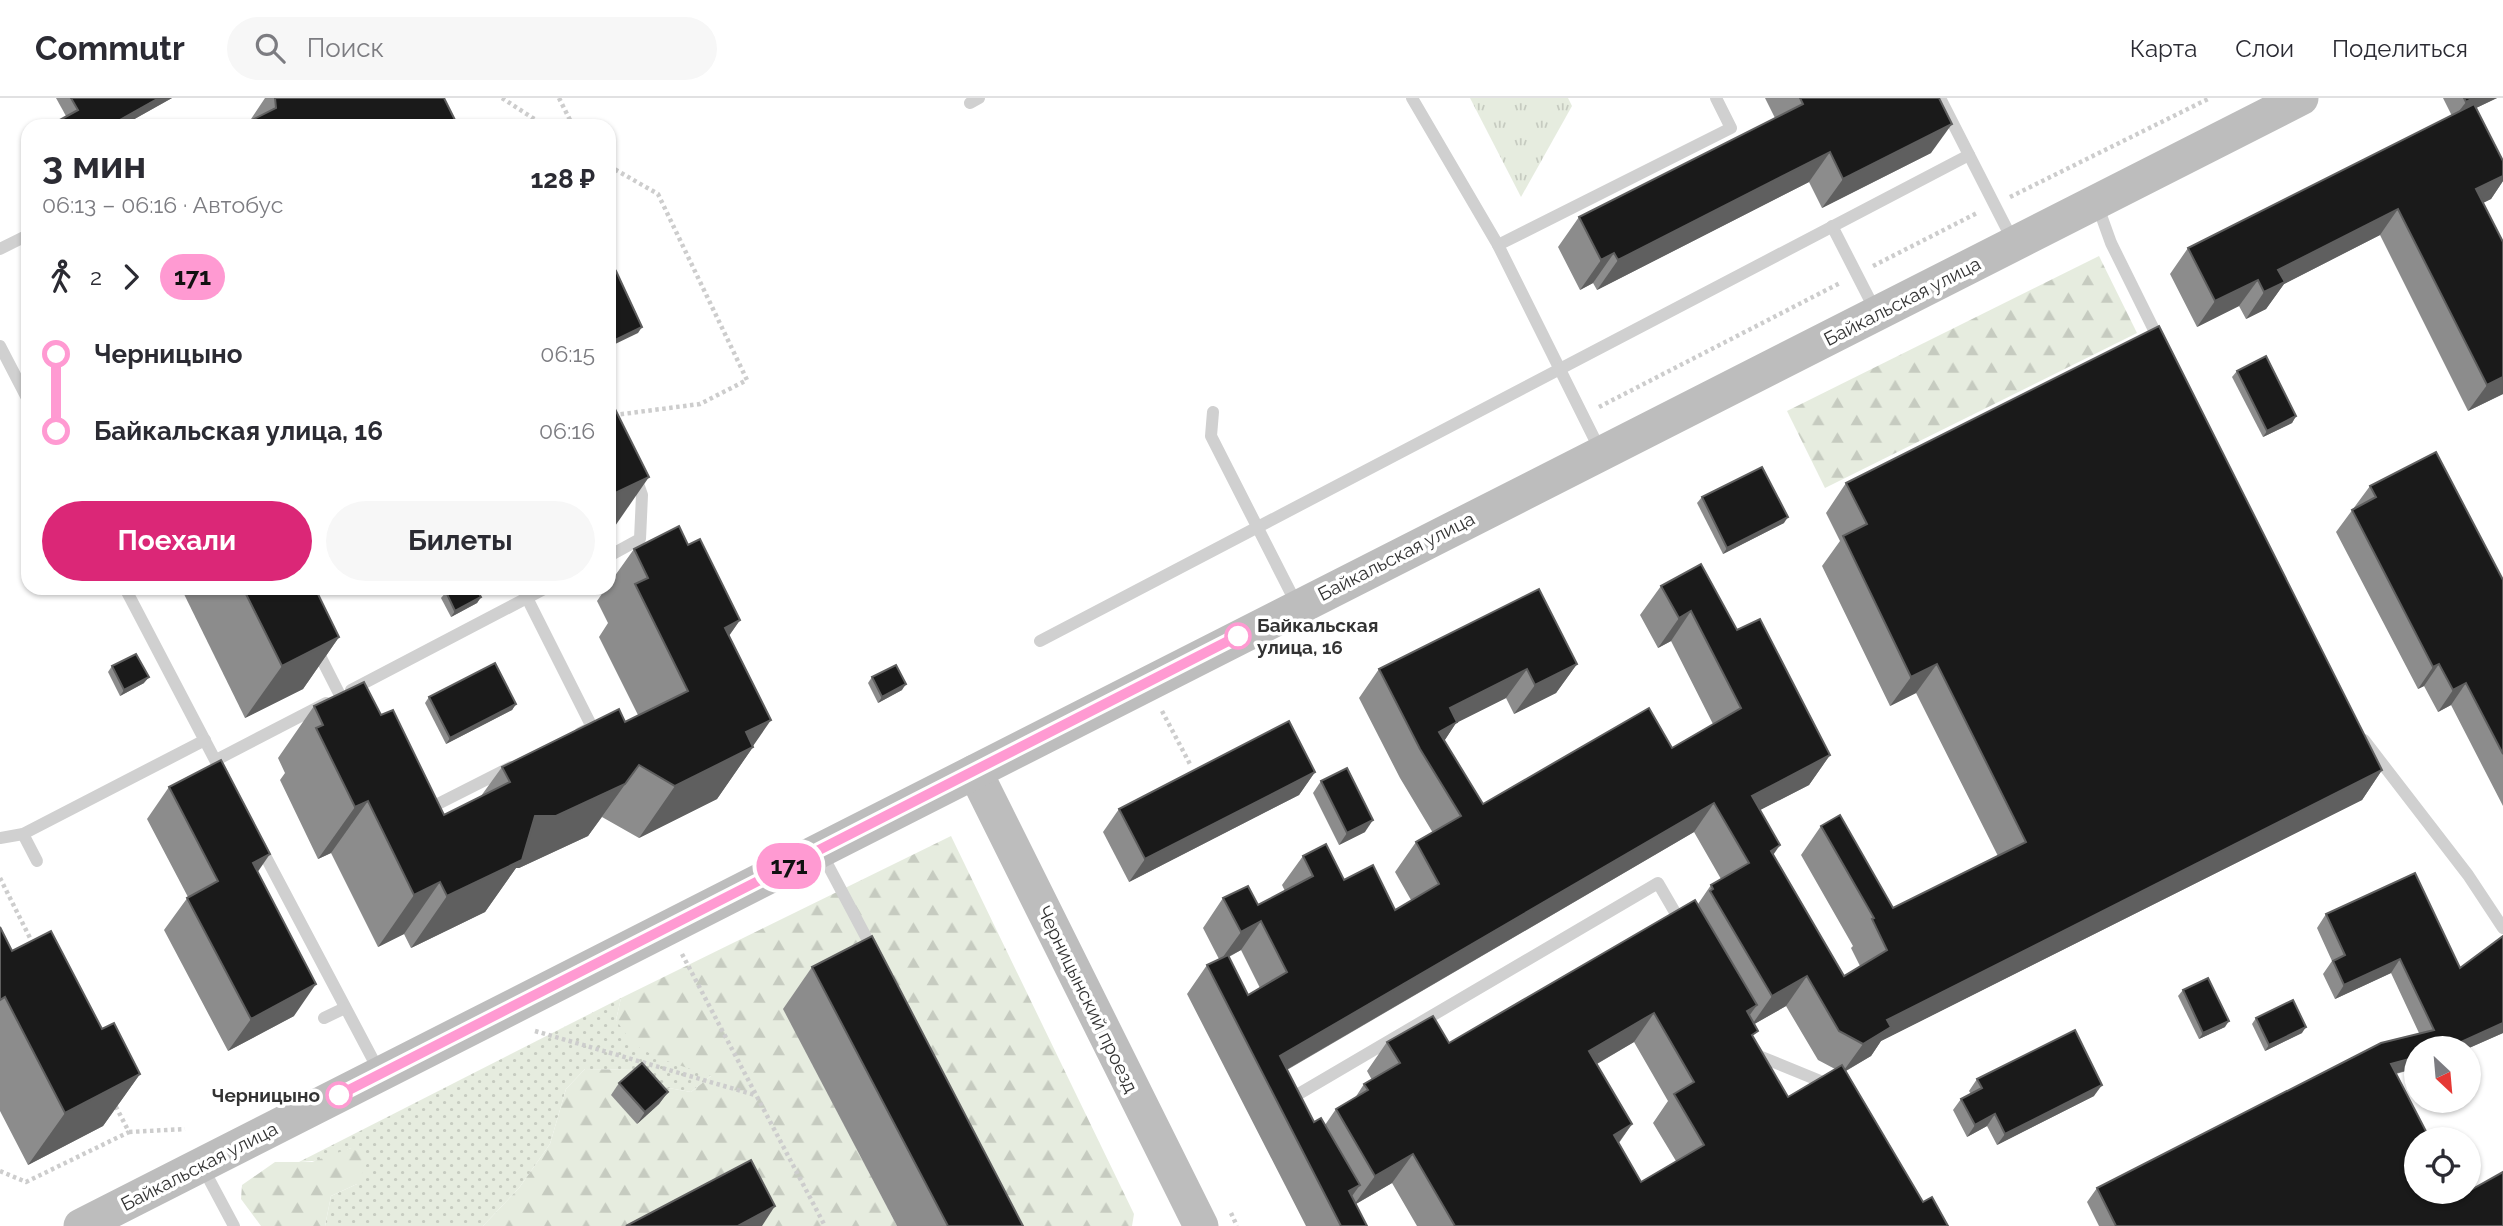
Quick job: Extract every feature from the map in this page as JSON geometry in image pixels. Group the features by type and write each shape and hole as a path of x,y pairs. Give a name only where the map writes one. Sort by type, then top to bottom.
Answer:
{"street":[{"name":"Байкальская улица","path":"80,1226 2301,98"},
{"name":"Черницынский проезд","path":"975,772 1201,1226"}],"lane":[{"path":"1412,98 1498,245 1602,453"},
{"path":"1498,245 1731,128 1716,98"},
{"path":"1940,98 2014,244"},
{"path":"1040,641 1969,155"},
{"path":"2096,202 2111,243 2165,352"},
{"path":"1832,226 1877,313"},
{"path":"0,249 21,238"},
{"path":"0,346 21,386"},
{"path":"1213,412 1211,436 1297,606"},
{"path":"616,551 640,539 642,495 633,468"},
{"path":"129,595 229,785"},
{"path":"216,760 521,595"},
{"path":"526,595 592,727 568,739"},
{"path":"310,636 351,718"},
{"path":"2358,728 2468,875 2503,928"},
{"path":"0,838 23,834 205,740"},
{"path":"415,815 521,762"},
{"path":"23,834 37,861"},
{"path":"255,835 380,1074"},
{"path":"820,850 877,959"},
{"path":"1291,1114 1285,1102 1658,883 1692,941"},
{"path":"324,1018 345,1008"},
{"path":"1745,1033 1759,1056 1848,1092"},
{"path":"201,1165 234,1226"}],"path":[{"path":"502,98 534,119"},
{"path":"559,98 570,119"},
{"path":"1583,415 1994,204 2210,98"},
{"path":"616,170 658,194 747,380 700,404 616,415"},
{"path":"1160,707 1191,766"},
{"path":"0,878 37,950"},
{"path":"681,952 825,1226"},
{"path":"531,1030 756,1095"},
{"path":"110,1095 128,1132"},
{"path":"0,1171 26,1182 128,1132 185,1129"}],"green space":[{"path":"1470,98 1568,98 1572,106 1521,197"},
{"path":"2099,256 2137,333 1825,488 1787,411"},
{"path":"951,836 1134,1214 1132,1226 972,1226 784,1009 897,1226 483,1226 519,1188 550,1144 566,1089 585,1069 636,1070 663,1087 691,1092 711,1076 658,1058 633,1044 616,1020 621,998"},
{"path":"621,998 616,1020 686,1065 712,1075 691,1092 663,1087 636,1070 585,1069 566,1089 550,1144 519,1188 483,1226 325,1226 331,1196 357,1184 351,1148 326,1160 299,1162"},
{"path":"351,1148 370,1157 357,1184 331,1196 325,1226 261,1226 241,1199 242,1185 275,1162 312,1162"}],"building":[{"path":"71,98 159,98 122,119 62,119 78,110"},
{"path":"275,98 444,98 454,119 254,119 276,108"},
{"path":"1800,98 1939,98 1952,124 1843,179 1830,152 1618,260 1614,253 1601,260 1579,217 1803,104"},
{"path":"2474,104 2503,161 2503,176 2476,189 2503,242 2503,377 2487,385 2398,209 2278,270 2285,282 2264,292 2258,280 2215,301 2188,248"},
{"path":"616,271 642,327 616,340"},
{"path":"2159,326 2382,770 1887,1020 1891,1027 1863,1044 1839,1031 1807,976 1772,996 1710,891 1713,889 1711,885 1749,863 1714,803 1280,1056 1314,1122 1321,1118 1360,1185 1349,1191 1367,1226 1341,1226 1207,965 1228,955 1248,995 1287,972 1261,921 1241,932 1223,898 1248,886 1258,905 1313,876 1303,856 1326,844 1344,880 1373,865 1395,910 1439,884 1416,842 1461,816 1420,749 1379,669 1539,589 1577,664 1535,685 1527,669 1450,708 1457,722 1439,732 1483,804 1649,708 1672,748 1741,708 1691,611 1679,618 1661,586 1701,564 1737,630 1760,619 1830,755 1752,796 1780,845 1771,851 1844,976 1887,950 1872,919 1874,918 1821,826 1840,815 1893,908 2026,842 1937,664 1911,677 1843,536 1867,524 1846,483"},
{"path":"2266,356 2296,416 2267,431 2237,371"},
{"path":"616,411 649,477 616,493"},
{"path":"2436,452 2503,580 2503,754 2466,683 2453,690 2439,664 2433,667 2352,510 2376,497 2370,486"},
{"path":"1762,467 1788,517 1727,548 1702,497"},
{"path":"679,526 688,545 700,539 740,620 725,628 771,720 746,732 753,747 675,786 639,765 625,784 556,816 535,816 522,860 447,896 440,882 414,895 368,801 355,807 316,728 323,725 314,706 364,682 381,715 393,710 444,815 510,782 502,767 619,709 625,722 688,691 635,584 648,578 634,549"},
{"path":"246,595 318,595 339,637 282,666"},
{"path":"447,595 480,595 481,597 455,611"},
{"path":"136,654 149,677 124,690 112,666"},
{"path":"495,663 516,704 450,738 429,697"},
{"path":"896,665 906,684 882,697 872,677"},
{"path":"1289,721 1315,772 1145,859 1119,809"},
{"path":"221,760 270,854 253,863 316,984 251,1019 187,898 218,881 169,787"},
{"path":"1347,768 1373,820 1347,833 1321,781"},
{"path":"2415,873 2460,968 2503,936 2503,1023 2474,1036 2410,1036 2434,1030 2400,959 2344,985 2333,961 2345,955 2326,914"},
{"path":"1695,900 1757,1005 1747,1011 1758,1031 1752,1035 1788,1097 1842,1065 1923,1202 1932,1197 1948,1226 1455,1226 1413,1154 1375,1176 1336,1109 1368,1090 1364,1084 1400,1063 1387,1042 1433,1016 1449,1043","holes":["1654,1013 1694,1082 1674,1094 1704,1145 1641,1182 1614,1135 1632,1124 1589,1051"]},
{"path":"0,927 12,951 51,931 102,1029 114,1023 140,1074 65,1113 5,997 0,1000"},
{"path":"872,936 1023,1226 948,1226 812,967"},
{"path":"2208,978 2229,1021 2203,1033 2183,990"},
{"path":"2293,1000 2306,1027 2269,1045 2256,1018"},
{"path":"2075,1030 2102,1085 2005,1134 1995,1114 1975,1125 1961,1099 1982,1088 1977,1079"},
{"path":"2404,1037 2404,1060 2391,1064 2404,1089 2404,1113 2416,1113 2424,1127 2404,1127 2404,1204 2481,1204 2481,1184 2503,1172 2503,1226 2116,1226 2097,1188 2381,1043"},
{"path":"642,1063 668,1092 645,1112 619,1083"},
{"path":"751,1160 775,1206 738,1226 626,1226"}],"bus line":[{"name":"171","path":"339,1095 1238,636"}],"place":[{"name":"Байкальская улица, 16","path":"1238,636"},
{"name":"Черницыно","path":"339,1095"}]}
